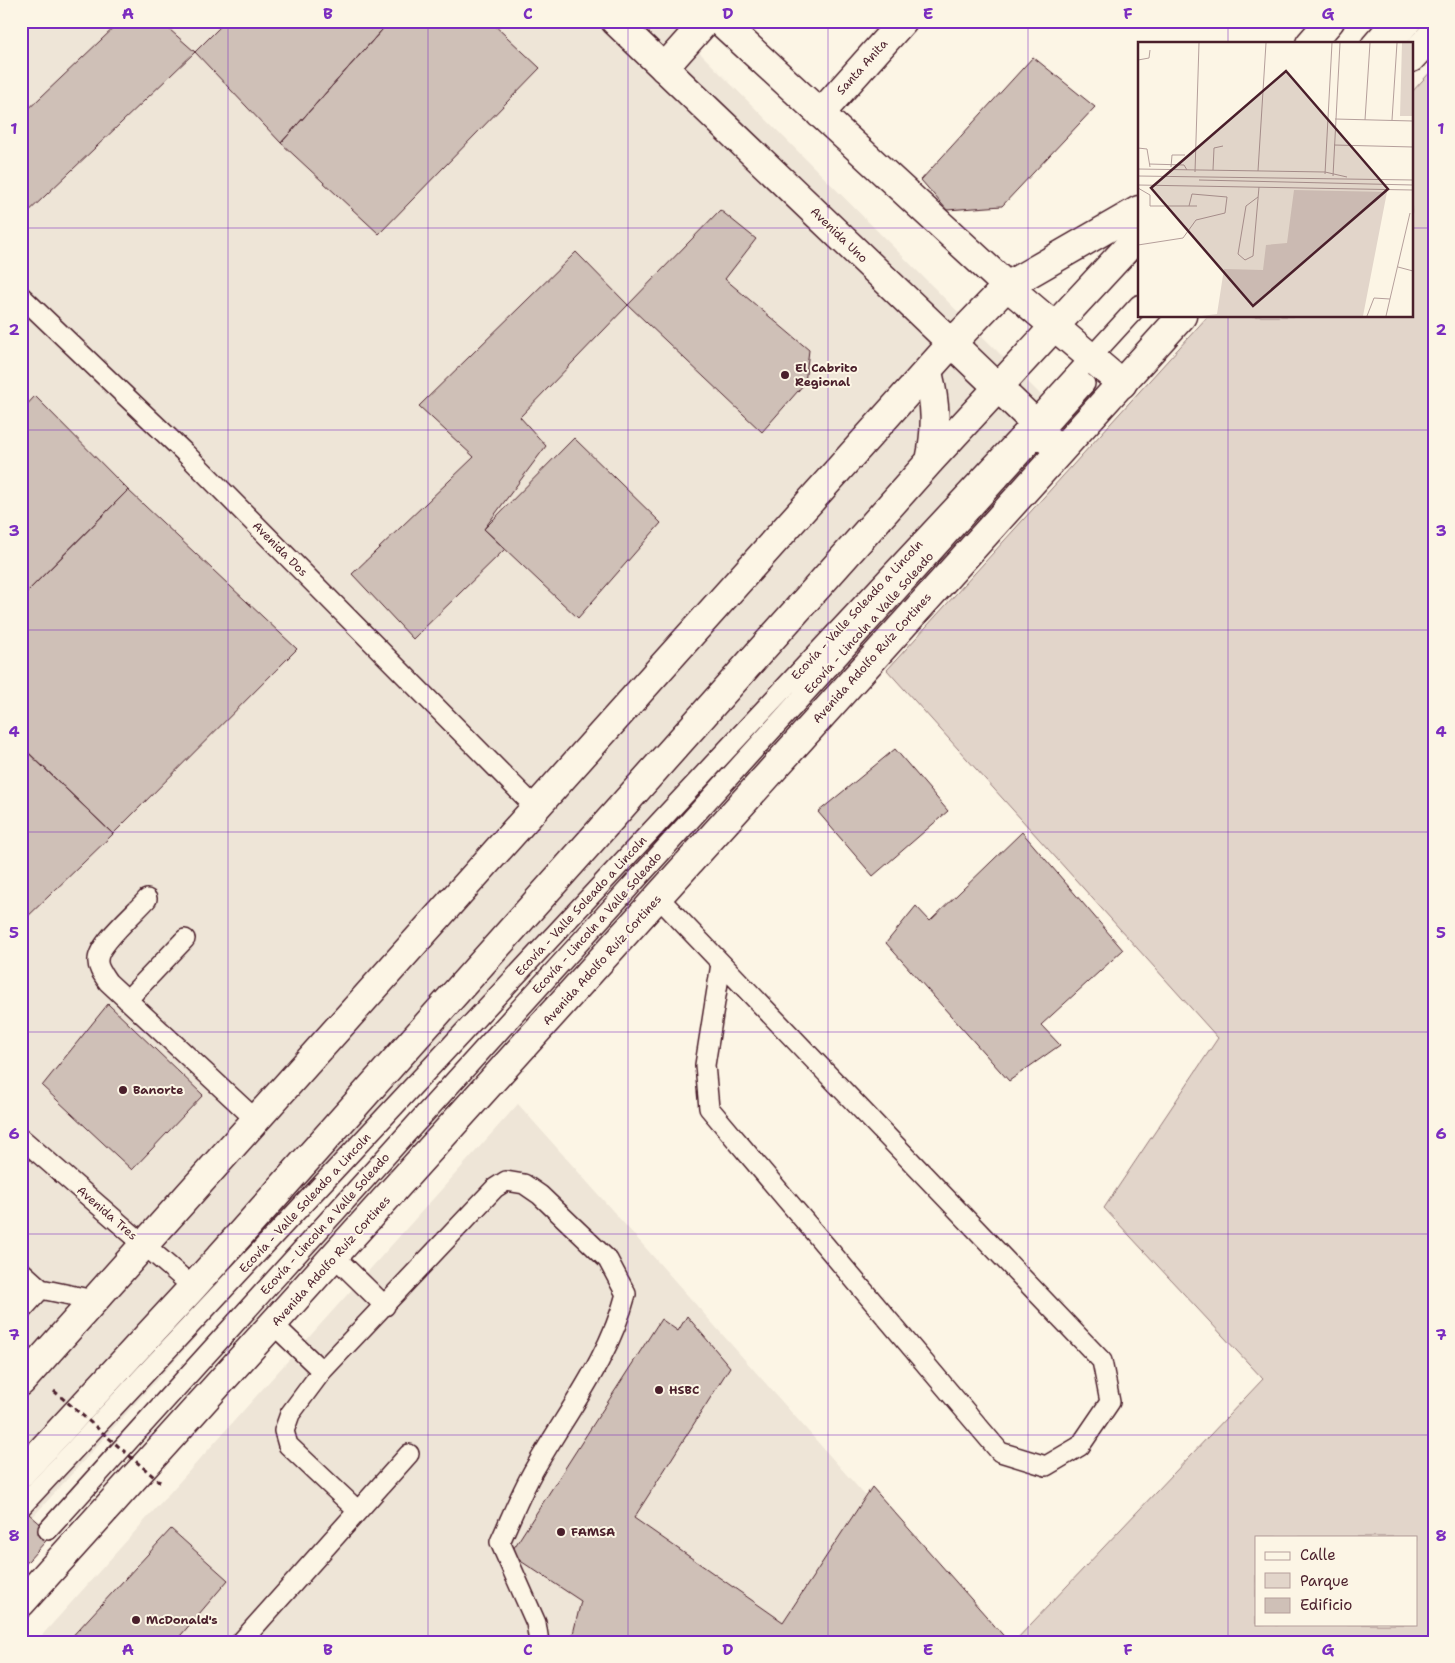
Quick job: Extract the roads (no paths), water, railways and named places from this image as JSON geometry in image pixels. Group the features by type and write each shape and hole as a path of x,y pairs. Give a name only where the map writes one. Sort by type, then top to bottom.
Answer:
{"main road":[{"name":"Avenida Uno","path":"616,21 952,343 1045,435"},
{"path":"664,68 706,21"},
{"path":"720,21 1007,286 1122,384"},
{"name":"Santa Anita","path":"820,114 903,21"},
{"path":"1312,42 1330,21"},
{"path":"1412,57 1434,33"},
{"path":"21,1382 952,343 1007,286 1138,211"},
{"path":"21,1472 193,1287 930,461 1138,236"},
{"name":"Avenida Adolfo Ruíz Cortines","path":"21,1603 274,1325 658,897 1045,435 1122,384 1180,318"},
{"path":"928,372 934,401 936,433 930,461"}],"lane":[{"path":"1373,42 1391,21"},
{"path":"1395,42 1413,21"},
{"name":"Avenida Dos","path":"21,296 184,452 535,807"},
{"name":"Ecovía - Valle Soleado a Lincoln","path":"21,1507 1045,435 1138,306"},
{"path":"1096,362 1144,318"},
{"name":"Ecovía - Lincoln a Valle Soleado","path":"48,1530 1045,435"},
{"path":"658,897 1102,1362 1110,1402 1080,1446 1046,1466 1000,1452 709,1108 705,1065 721,964"},
{"path":"147,899 102,948 98,961 108,982 255,1119"},
{"path":"127,1000 185,939"},
{"name":"Avenida Tres","path":"24,1145 193,1287"},
{"path":"358,1511 288,1445 284,1431 290,1414 322,1371 495,1188 506,1181 524,1184 540,1195 608,1260 626,1294 619,1322 587,1384 536,1465 500,1542 536,1623 539,1642"},
{"path":"335,1257 385,1306"},
{"path":"21,1270 41,1289 94,1300"},
{"path":"21,1311 41,1289"},
{"path":"274,1325 322,1371"},
{"path":"241,1642 409,1454"}],"place":[{"name":"El Cabrito Regional","path":"785,375"},
{"name":"Banorte","path":"123,1090"},
{"name":"HSBC","path":"659,1390"},
{"name":"FAMSA","path":"561,1532"},
{"name":"McDonald's","path":"136,1620"}]}
